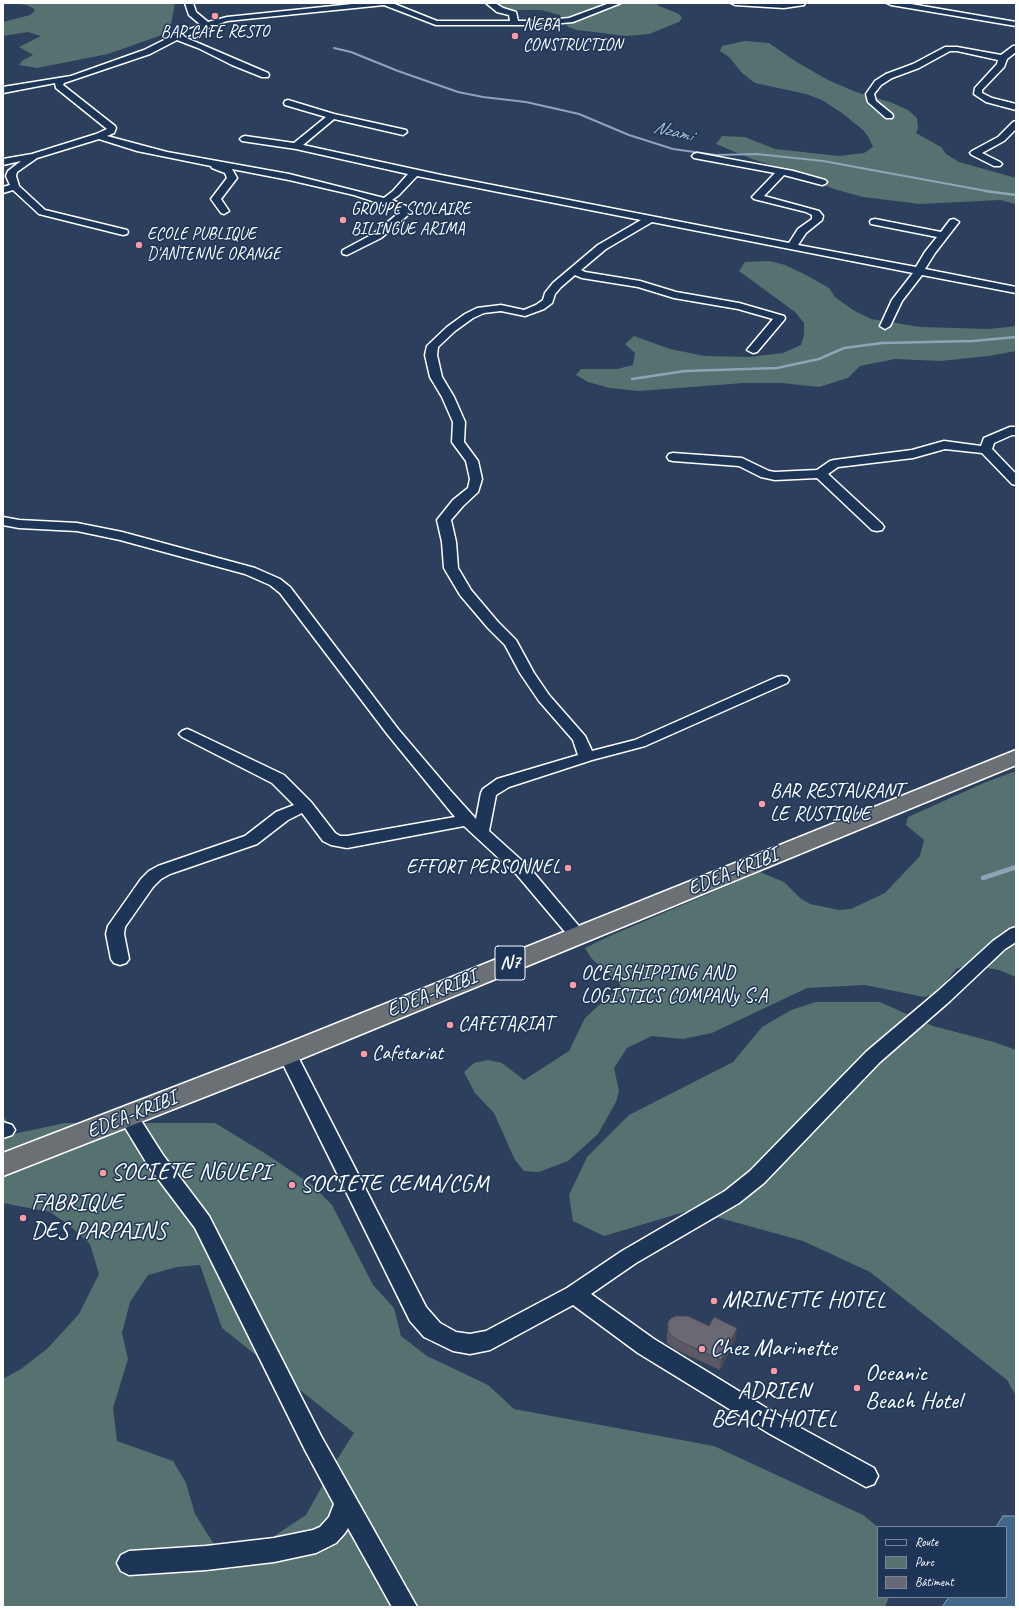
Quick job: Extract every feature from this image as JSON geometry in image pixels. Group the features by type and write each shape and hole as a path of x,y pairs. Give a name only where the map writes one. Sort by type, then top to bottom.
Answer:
{"highway":[{"name":"EDEA-KRIBI","path":"3,1165 287,1054 1016,757"}],"street":[{"path":"189,3 192,13 206,25"},
{"path":"3,162 34,156 99,136 108,133 112,128 59,86 60,82 147,52 206,25 227,19 382,3 394,4 436,23 548,22 570,20 617,3"},
{"path":"490,3 500,10 513,14 514,23"},
{"path":"735,3 767,6 784,6 801,3"},
{"path":"891,3 1016,24"},
{"path":"177,37 265,75"},
{"path":"889,116 872,102 870,94 878,83 889,76 916,66 948,49 957,48 1003,58"},
{"path":"1016,48 1003,58 1001,65 978,90 978,94 989,100 1016,107"},
{"path":"3,90 74,78"},
{"path":"288,103 332,116 403,132"},
{"path":"296,146 332,116"},
{"path":"997,164 975,154 1001,139 1016,124"},
{"path":"99,136 137,148 358,193 403,208 405,213 376,236 347,252"},
{"path":"245,139 296,146 415,172 1016,290"},
{"path":"34,156 13,171 11,176 15,187 42,212 123,232"},
{"path":"697,156 781,173 793,174 822,182"},
{"path":"204,162 228,171 231,174 232,178 216,198 224,212"},
{"path":"385,202 396,193 415,172"},
{"path":"781,173 757,197 809,210 816,213 818,216 816,220 802,231 792,246"},
{"path":"3,190 15,187"},
{"path":"587,757 580,739 544,698 526,673 511,643 493,625 465,592 451,568 449,542 444,520 458,503 474,489 476,479 472,461 458,442 459,422 448,397 436,377 431,355 433,346 450,329 469,316 482,310 492,308 519,312 531,312 548,301 550,293 557,285 602,247 650,219"},
{"path":"875,222 942,235"},
{"path":"885,326 897,300 942,235 954,222"},
{"path":"574,271 582,275 640,284 674,295 739,306 780,318 753,350"},
{"path":"673,457 742,462 765,474 775,476 820,474 834,464 913,454 944,445 987,445 1010,431 1016,431"},
{"path":"987,445 1016,481"},
{"path":"820,474 877,527"},
{"path":"3,510 40,519 54,525"},
{"path":"3,521 19,524 54,525 122,536 250,571 275,582 285,590 394,732 467,820 523,871 577,935"},
{"path":"481,833 489,793 503,783 587,757 640,744 782,680"},
{"path":"187,734 278,779 305,806 329,837 337,841 347,842 467,820"},
{"path":"120,959 115,934 117,926 146,883 155,875 164,870 251,840 282,816 305,806"},
{"path":"287,1054 418,1314 432,1330 452,1341 470,1344 490,1340 574,1294 629,1257 732,1198 757,1177 873,1057 944,996 999,945 1016,933"},
{"path":"128,1116 156,1161 202,1222 313,1443 405,1607"},
{"path":"574,1294 659,1353 778,1427 866,1476"},
{"path":"129,1563 206,1558 274,1550 316,1541 328,1535 337,1525 347,1502"}],"green space":[{"path":"14,3 175,3 171,24 165,32 159,36 108,54 37,68 19,65 22,61 33,55 19,47 41,36 28,32 3,36 3,22 30,15 35,11 33,8 26,5"},
{"path":"496,3 659,3 657,5 679,14 682,18 679,22 649,34 626,36 577,30 568,27 560,15 541,10 511,10"},
{"path":"745,41 769,43 795,61 828,80 856,92 890,102 908,110 917,118 918,128 916,133 941,147 946,154 959,162 1016,178 1016,204 1000,200 920,204 863,197 834,189 799,174 752,159 716,144 722,136 745,137 775,149 839,156 864,153 873,147 863,130 842,113 822,100 806,94 755,83 742,73 729,57 720,51 722,46"},
{"path":"770,261 785,265 829,288 835,297 853,310 871,319 921,327 989,329 1016,326 1016,351 989,356 940,361 895,359 860,366 848,378 819,387 782,383 744,383 639,391 610,388 588,382 576,375 581,369 617,369 633,365 635,353 625,344 634,336 670,349 705,356 750,357 783,353 801,345 804,335 804,323 795,312 739,271 745,262"},
{"path":"1016,771 1016,977 999,970 968,965 956,969 936,994 924,997 865,985 807,988 712,1033 683,1039 652,1036 627,1048 614,1068 619,1091 616,1102 598,1134 568,1161 539,1172 524,1171 515,1160 494,1113 475,1093 464,1072 474,1063 488,1060 502,1063 524,1080 569,1051 585,1018 621,985 591,958 585,948 760,872 784,882 800,898 810,904 839,910 851,909 885,893 920,856 924,840 906,825 908,817 986,782"},
{"path":"816,1002 880,1002 933,1026 994,1042 1016,1050 1016,1396 1007,1380 870,1272 803,1241 691,1210 604,1236 573,1221 569,1195 587,1157 629,1115 733,1062 762,1027 791,1010"},
{"path":"3,1114 9,1128 4,1136 65,1123 215,1123 266,1154 312,1185 332,1205 373,1285 394,1308 401,1336 427,1356 488,1385 514,1409 714,1446 863,1515 877,1526 877,1598 889,1598 885,1607 3,1607 3,1379 21,1369 48,1348 79,1314 99,1274 90,1244 69,1225 50,1212 3,1203","holes":["200,1265 222,1328 354,1433 336,1461 306,1515 268,1540 230,1570 195,1514 186,1483 173,1461 117,1441 113,1408 128,1359 122,1333 130,1302 148,1275 177,1267"]}],"water":[{"path":"1003,1516 1016,1516 1016,1607 942,1607 948,1598 1007,1598 1007,1526 997,1526"}],"building":[{"name":"Chez Marinette","path":"676,1316 688,1316 709,1326 714,1317 737,1328 721,1360 677,1340 668,1332 668,1322 671,1318"}],"waterway":[{"name":"Nzami","path":"334,48 351,52 398,71 458,92 483,97 526,102 579,114 629,135 673,149 716,155 757,154 823,161 990,192"},
{"name":"Nzami","path":"985,191 990,192"},
{"name":"Nzami","path":"990,192 1016,195"},
{"path":"632,379 685,371 777,368 819,359 844,348 882,343 973,341 1016,337"},
{"path":"983,878 1016,867"}],"place":[{"name":"BAR CAFE RESTO","path":"215,16"},
{"name":"NEBA CONSTRUCTION","path":"515,36"},
{"name":"GROUPE SCOLAIRE BILINGUE ARIMA","path":"343,220"},
{"name":"ECOLE PUBLIQUE D'ANTENNE ORANGE","path":"139,245"},
{"name":"BAR RESTAURANT LE RUSTIQUE","path":"762,804"},
{"name":"EFFORT PERSONNEL","path":"568,868"},
{"name":"OCEASHIPPING AND LOGISTICS COMPANy S.A","path":"573,985"},
{"name":"CAFETARIAT","path":"450,1025"},
{"name":"Cafetariat","path":"364,1054"},
{"name":"SOCIETE NGUEPI","path":"103,1173"},
{"name":"SOCIETE CEMA/CGM","path":"292,1185"},
{"name":"FABRIQUE DES PARPAINS","path":"23,1218"},
{"name":"MRINETTE HOTEL","path":"714,1301"},
{"name":"Chez Marinette","path":"702,1349"},
{"name":"ADRIEN BEACH HOTEL","path":"774,1371"},
{"name":"Oceanic Beach Hotel","path":"857,1388"}]}
